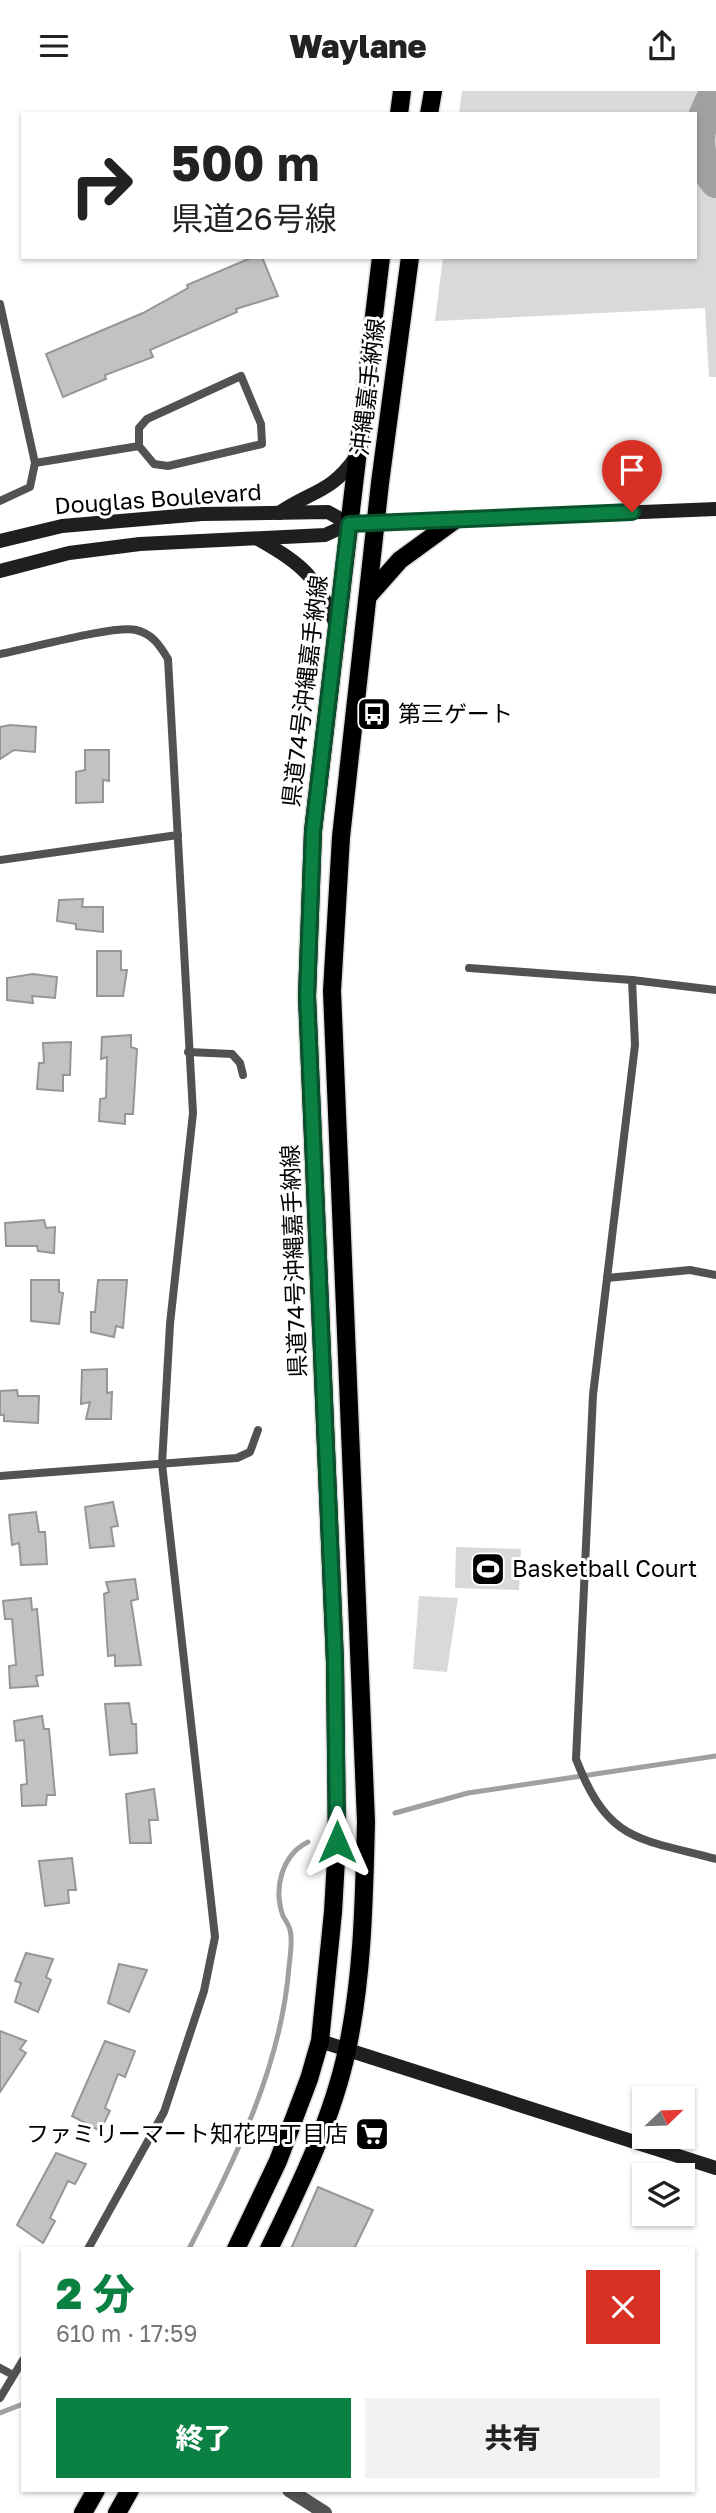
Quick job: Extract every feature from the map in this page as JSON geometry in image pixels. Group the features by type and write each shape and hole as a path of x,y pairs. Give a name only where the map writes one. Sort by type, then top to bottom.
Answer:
{"main road":[{"path":"399,112 402,91"},
{"path":"429,112 433,91"},
{"name":"県道74号沖縄嘉手納線","path":"237,2247 278,2161 305,2094 320,2041 327,1992 337,1842 336,1676 307,996 313,831 339,632 356,457 381,259"},
{"name":"沖縄嘉手納線","path":"376,523 410,259"},
{"path":"368,597 400,560 455,520"},
{"path":"270,2247 305,2175 347,2050 364,1919 366,1822 332,991 341,837 376,523"},
{"path":"83,2513 95,2492"},
{"path":"117,2513 129,2492"}],"street":[{"name":"Douglas Boulevard","path":"278,514 296,501 330,487 356,457"},
{"path":"349,524 716,509"},
{"name":"Douglas Boulevard","path":"0,541 62,526 202,514 328,512 349,524"},
{"name":"Douglas Boulevard","path":"0,571 99,549 325,535 349,524"},
{"name":"Douglas Boulevard","path":"258,539 295,560 309,573 339,632"},
{"path":"320,2041 716,2168"},
{"path":"292,2492 326,2513"}],"lane":[{"path":"0,304 35,463 30,487 0,501"},
{"path":"241,376 261,424 262,444 167,466 154,464 139,446 139,428 147,419 241,376"},
{"path":"35,463 139,446"},
{"path":"0,654 113,631 136,630 156,640 168,659 178,835 193,1113 170,1324 162,1464 215,1937 201,2003 164,2112 89,2247"},
{"path":"0,860 178,835"},
{"path":"469,968 632,980 716,990"},
{"path":"632,980 635,1045 593,1395 576,1759 588,1791 603,1814 633,1837 716,1859"},
{"path":"188,1052 232,1054 240,1063 243,1075"},
{"path":"607,1278 690,1270 716,1275"},
{"path":"0,1476 237,1458 250,1452 258,1430"},
{"path":"0,2398 21,2363"},
{"path":"0,2368 13,2375"}],"shaded area":[{"path":"462,91 716,91 716,377 709,377 705,308 435,321 443,259 697,259 697,112 459,112"},
{"name":"Basketball Court","path":"456,1547 521,1549 519,1590 455,1588"},
{"path":"419,1596 458,1598 447,1672 413,1669"}],"building":[{"path":"248,259 263,259 278,296 236,309 237,312 150,350 153,357 105,375 106,379 63,397 46,354 143,313 188,288 187,285"},
{"path":"0,727 36,727 35,752 14,750 0,759"},
{"path":"85,750 109,750 109,781 103,780 103,802 76,803 76,772 85,770"},
{"path":"83,899 82,907 103,907 103,932 76,929 76,924 57,921 59,900"},
{"path":"97,951 121,951 121,970 127,970 123,996 97,996"},
{"path":"33,974 57,977 55,998 32,996 33,1003 7,1000 7,978"},
{"path":"131,1035 131,1047 137,1049 133,1114 125,1114 125,1124 99,1121 100,1099 106,1098 107,1057 101,1059 102,1037"},
{"path":"71,1042 70,1075 63,1075 63,1091 37,1089 39,1063 44,1063 43,1043"},
{"path":"44,1220 46,1228 55,1227 54,1253 38,1251 37,1246 6,1246 5,1223"},
{"path":"31,1280 59,1280 59,1292 63,1293 59,1324 31,1321"},
{"path":"98,1280 127,1280 123,1328 116,1326 114,1337 91,1332 91,1312 95,1312"},
{"path":"107,1369 107,1393 112,1392 111,1419 86,1419 90,1402 81,1404 82,1370"},
{"path":"17,1390 18,1396 39,1396 38,1423 4,1421 4,1415 0,1415 0,1391"},
{"path":"113,1502 118,1526 111,1527 114,1546 90,1548 85,1507"},
{"path":"36,1512 39,1532 45,1532 47,1564 21,1565 19,1543 12,1545 9,1515"},
{"path":"135,1579 138,1599 131,1601 141,1665 115,1666 115,1655 108,1656 104,1594 109,1592 106,1582"},
{"path":"31,1598 32,1610 37,1609 43,1675 36,1676 38,1686 10,1688 9,1666 16,1665 12,1619 5,1619 3,1601"},
{"path":"129,1703 132,1724 136,1724 137,1753 110,1755 105,1704"},
{"path":"42,1716 44,1729 49,1729 55,1795 47,1795 46,1805 22,1806 21,1785 27,1784 24,1740 16,1741 14,1721"},
{"path":"154,1789 158,1820 149,1820 151,1843 130,1843 126,1794"},
{"path":"72,1858 76,1890 68,1890 69,1903 45,1906 39,1861"},
{"path":"26,1953 53,1959 46,1977 51,1980 38,2012 15,2002 21,1983 15,1981"},
{"path":"119,1964 147,1970 129,2012 108,2003"},
{"path":"0,2031 26,2041 20,2049 26,2053 0,2092"},
{"path":"105,2041 135,2051 125,2077 118,2074 105,2108 110,2111 100,2131 72,2116"},
{"path":"56,2153 86,2164 75,2184 68,2181 50,2218 55,2221 43,2243 17,2225"},
{"path":"318,2187 373,2210 355,2247 292,2247"}],"waterway":[{"path":"716,91 699,137 702,158 716,182"},
{"path":"395,1813 468,1793 716,1756"},
{"path":"190,2247 238,2148 266,2077 284,2005 291,1943 291,1934 280,1905 280,1884 286,1864 292,1855 308,1842"},
{"path":"0,2413 21,2405"}],"place":[{"name":"第三ゲート","path":"374,714"},
{"name":"Basketball Court","path":"488,1569"},
{"name":"ファミリーマート知花四丁目店","path":"372,2134"}],"route":[{"path":"337,1842 335,1662 307,996 313,831 339,632 349,524 632,512"}]}
